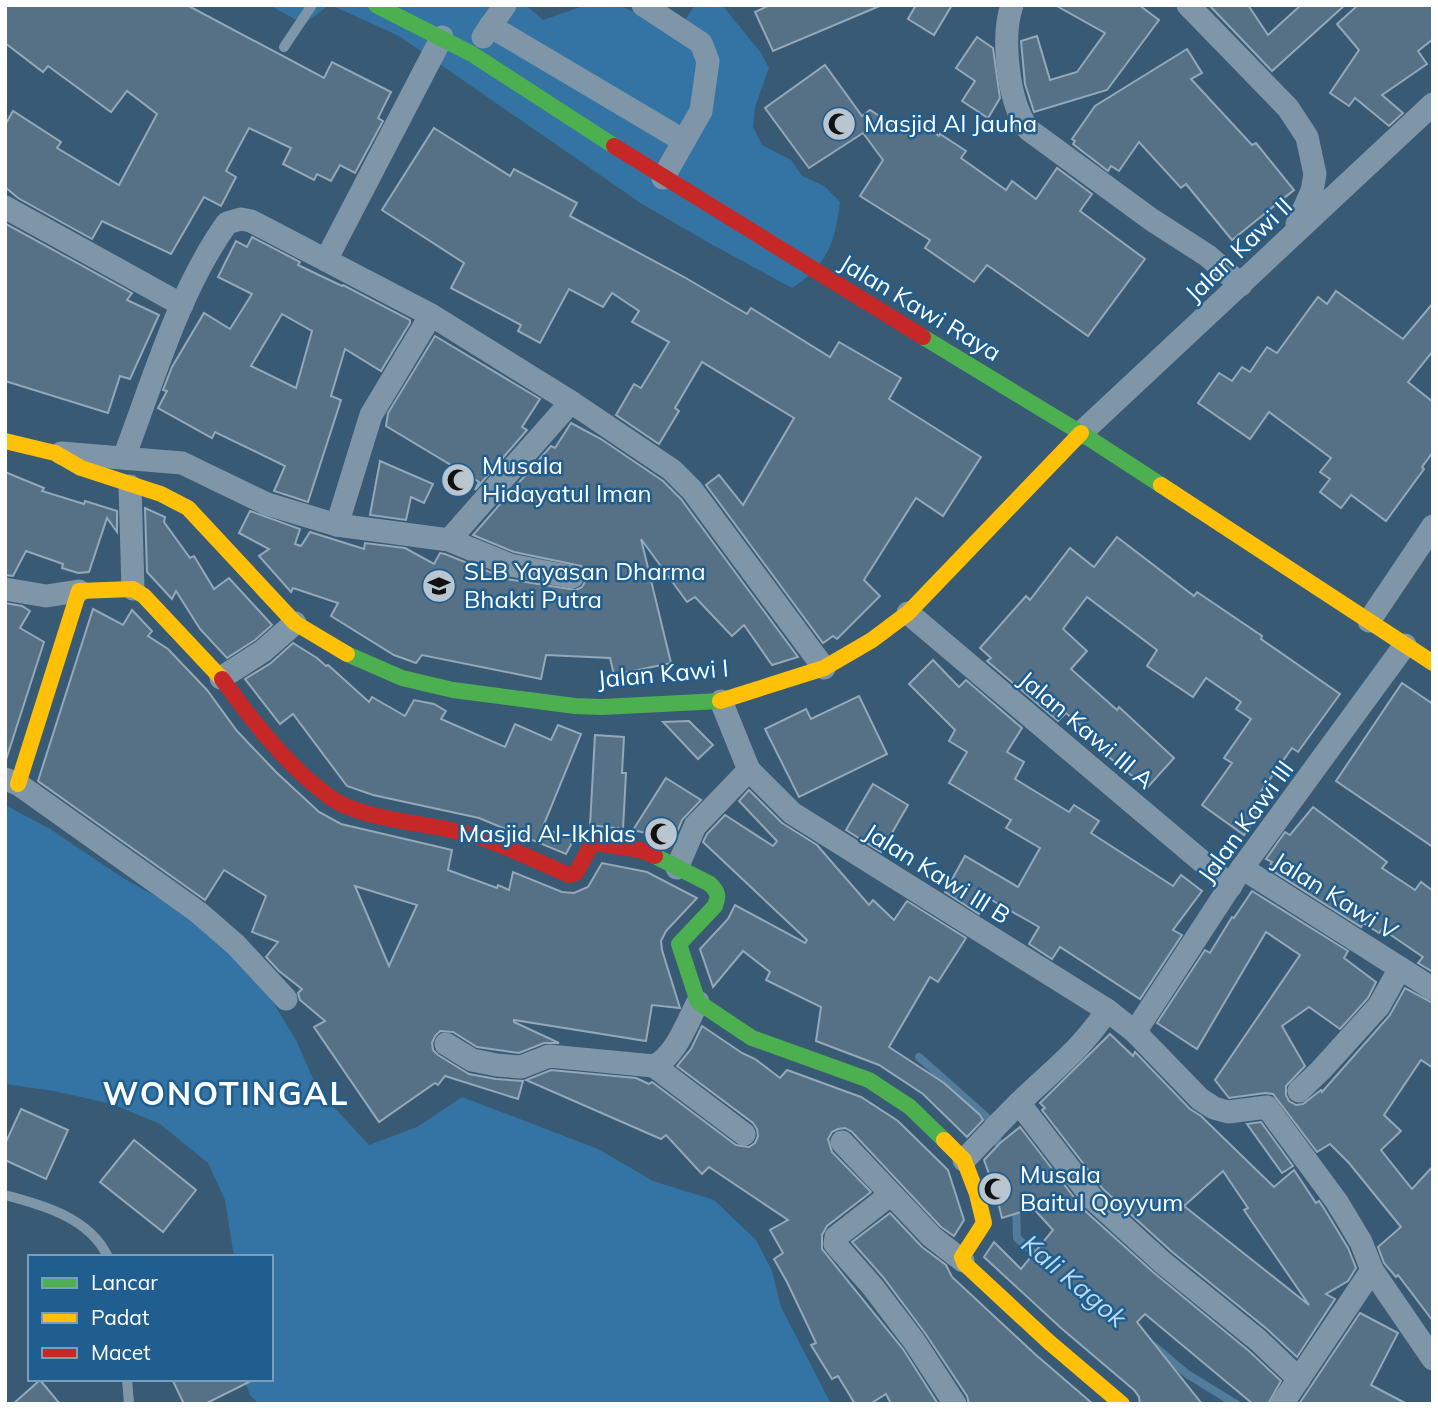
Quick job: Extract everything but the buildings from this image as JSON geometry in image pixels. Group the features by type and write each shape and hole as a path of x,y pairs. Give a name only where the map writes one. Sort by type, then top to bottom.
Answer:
{"street":[{"name":"Jalan Kawi Raya","path":"376,5 472,54 663,178 1081,433 1433,663"},
{"path":"472,54 505,5"},
{"path":"643,5 701,43 708,61 701,111 663,178"},
{"path":"1012,5 1006,25 1011,75 1018,114 1029,130 1130,204 1208,256 1241,285"},
{"path":"1188,5 1288,108 1307,137 1315,174 1312,191 1292,234"},
{"path":"490,26 684,141"},
{"path":"326,260 442,37"},
{"name":"Jalan Kawi II","path":"1081,433 1433,104"},
{"path":"5,207 182,305"},
{"path":"124,457 182,305 227,223 233,220 251,221 431,315 571,402 683,479 824,668"},
{"path":"337,525 371,415 431,315"},
{"path":"449,540 571,402"},
{"name":"Jalan Kawi I","path":"5,441 55,453 81,468 161,494 188,508 295,623 356,659 402,678 453,690 602,707 721,701 824,668 872,640 908,613 1081,433"},
{"path":"55,453 182,463 267,503 337,525 449,540 510,565 572,577"},
{"path":"130,485 133,589"},
{"path":"1370,621 1433,526"},
{"path":"5,589 46,596 79,591 133,589 144,596 221,678 251,719 274,744 331,798 350,808 475,836 569,875 575,875 590,847 595,843 640,850 710,884 717,891 715,905 679,944 698,1002 752,1038 869,1080 910,1107 964,1160 977,1194 984,1223 962,1261"},
{"path":"79,591 12,781 198,912 236,945 286,999"},
{"name":"Jalan Kawi III A","path":"908,613 1236,877"},
{"path":"221,678 263,651 295,623"},
{"name":"Jalan Kawi III","path":"1135,1032 1236,877 1405,645"},
{"name":"Jalan Kawi III B","path":"721,701 749,770 780,802 806,823 1107,1010 1135,1032 1200,1099 1213,1108 1228,1112 1267,1107 1337,1202 1361,1242 1372,1270 1433,1359"},
{"path":"677,868 695,826 749,770"},
{"name":"Jalan Kawi V","path":"1236,877 1433,989"},
{"name":"Jalan Kawi V","path":"1298,1091 1320,1071 1379,1006 1400,968"},
{"path":"654,1066 670,1053 698,1002"},
{"path":"964,1160 1019,1103 1078,1049 1107,1010"},
{"path":"446,1044 472,1060 497,1065 521,1067 549,1056 654,1066 744,1134"},
{"path":"1019,1103 1093,1199 1162,1262 1258,1340 1299,1379"},
{"path":"842,1142 932,1237 1122,1404"},
{"path":"890,1195 835,1237 835,1244 872,1286 914,1341 955,1404"},
{"path":"1282,1404 1372,1270"}],"lane":[{"path":"284,47 312,5"},
{"path":"5,1195 33,1202 64,1215 86,1229 102,1244 107,1255"},
{"path":"127,1381 129,1404"}],"shaded area":[{"path":"269,5 329,5 304,24"},
{"path":"331,5 526,5 543,20 586,5 618,5 661,24 682,24 695,5 722,5 761,53 769,68 755,107 753,127 762,145 791,160 802,176 824,186 840,202 828,251 814,270 792,288 642,204 399,36"},
{"path":"5,805 50,829 123,878 201,922 271,999 296,1040 318,1090 369,1145 417,1127 462,1097 598,1149 653,1181 714,1200 756,1240 772,1271 781,1307 831,1404 259,1404 250,1395 245,1381 273,1381 273,1255 234,1255 225,1200 208,1163 160,1124 112,1104 54,1091 5,1084"}],"waterway":[{"name":"Kali Kagok","path":"919,1057 992,1122 1001,1153"},
{"name":"Kali Kagok","path":"1016,1203 1017,1238 1041,1259"},
{"name":"Kali Kagok","path":"1154,1346 1187,1374 1236,1404"}],"traffic: fast":[{"path":"376,5 472,54 614,146"},
{"path":"923,337 1161,485"},
{"path":"347,654 402,678 453,690 575,706 720,701"},
{"path":"655,856 710,884 717,894 715,906 679,944 698,1002 752,1038 869,1080 910,1107 944,1140"}],"traffic: slow":[{"path":"720,701 824,668 872,640 908,613 1081,433"},
{"path":"5,441 55,453 81,468 161,494 188,508 295,623 347,654"},
{"path":"1161,485 1433,663"},
{"path":"18,784 79,591 133,589 144,596 222,679"},
{"path":"944,1140 964,1160 977,1194 984,1223 962,1257 965,1264 1049,1342 1122,1404"}],"traffic: jam":[{"path":"614,146 923,337"},
{"path":"222,679 286,758 315,786 345,806 380,817 475,836 569,875 576,873 595,843 640,850 655,856"}],"place":[{"name":"Masjid Al Jauha","path":"839,124"},
{"name":"Musala Hidayatul Iman","path":"458,480"},
{"name":"SLB Yayasan Dharma Bhakti Putra","path":"439,586"},
{"name":"Masjid Al-Ikhlas","path":"661,834"},
{"name":"Musala Baitul Qoyyum","path":"995,1189"}],"district":[{"name":"WONOTINGAL","path":"226,1094"}]}
